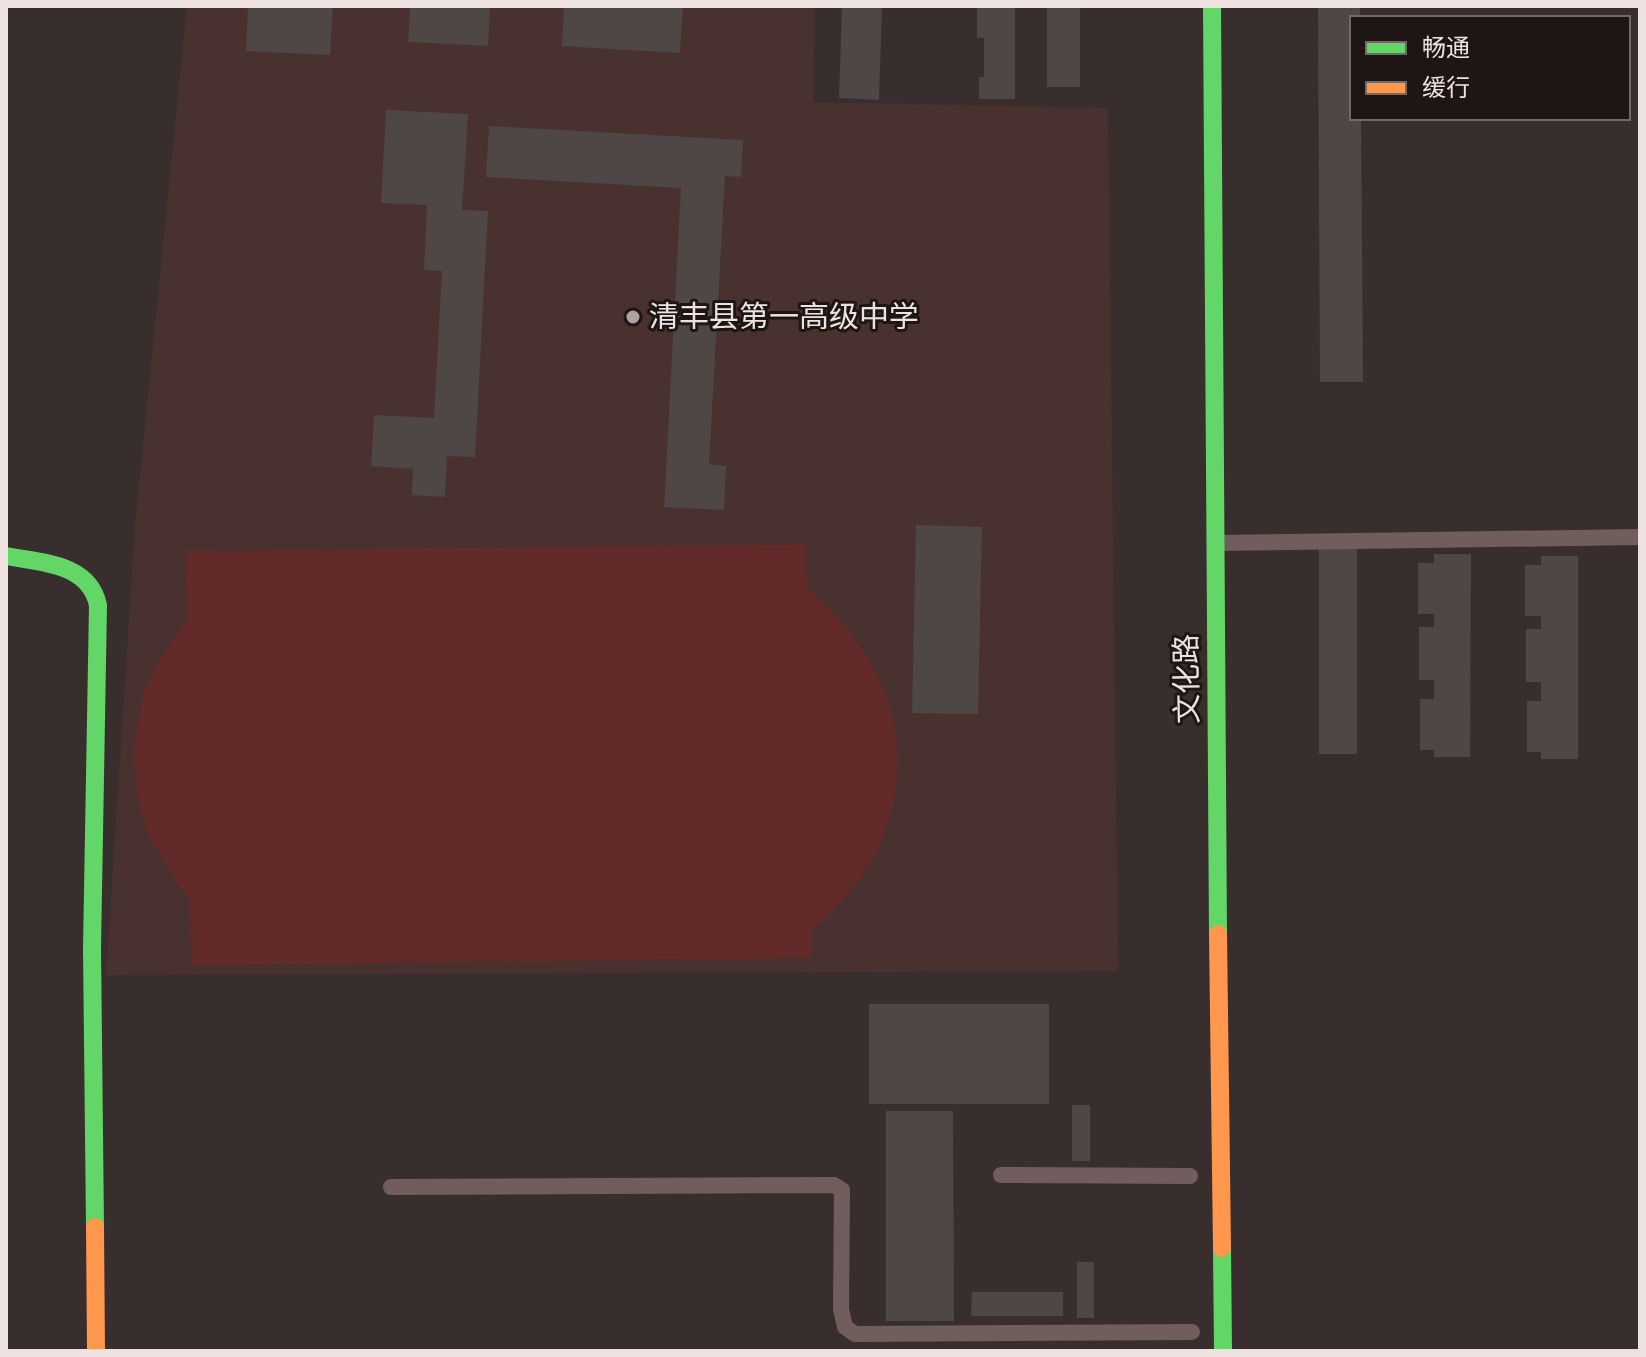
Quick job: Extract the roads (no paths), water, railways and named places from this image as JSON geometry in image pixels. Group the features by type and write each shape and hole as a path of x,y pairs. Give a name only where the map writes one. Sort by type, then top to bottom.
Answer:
{"main road":[{"name":"文化路","path":"1212,6 1223,1351"},
{"path":"6,556 36,561 87,579 95,589 98,605 92,948 96,1351"}],"lane":[{"path":"1214,543 1640,537"},
{"path":"1001,1175 1190,1176"},
{"path":"391,1187 834,1185 842,1190 841,1309 845,1327 855,1334 1192,1333"}],"place":[{"name":"清丰县第一高级中学","path":"633,317"}]}
